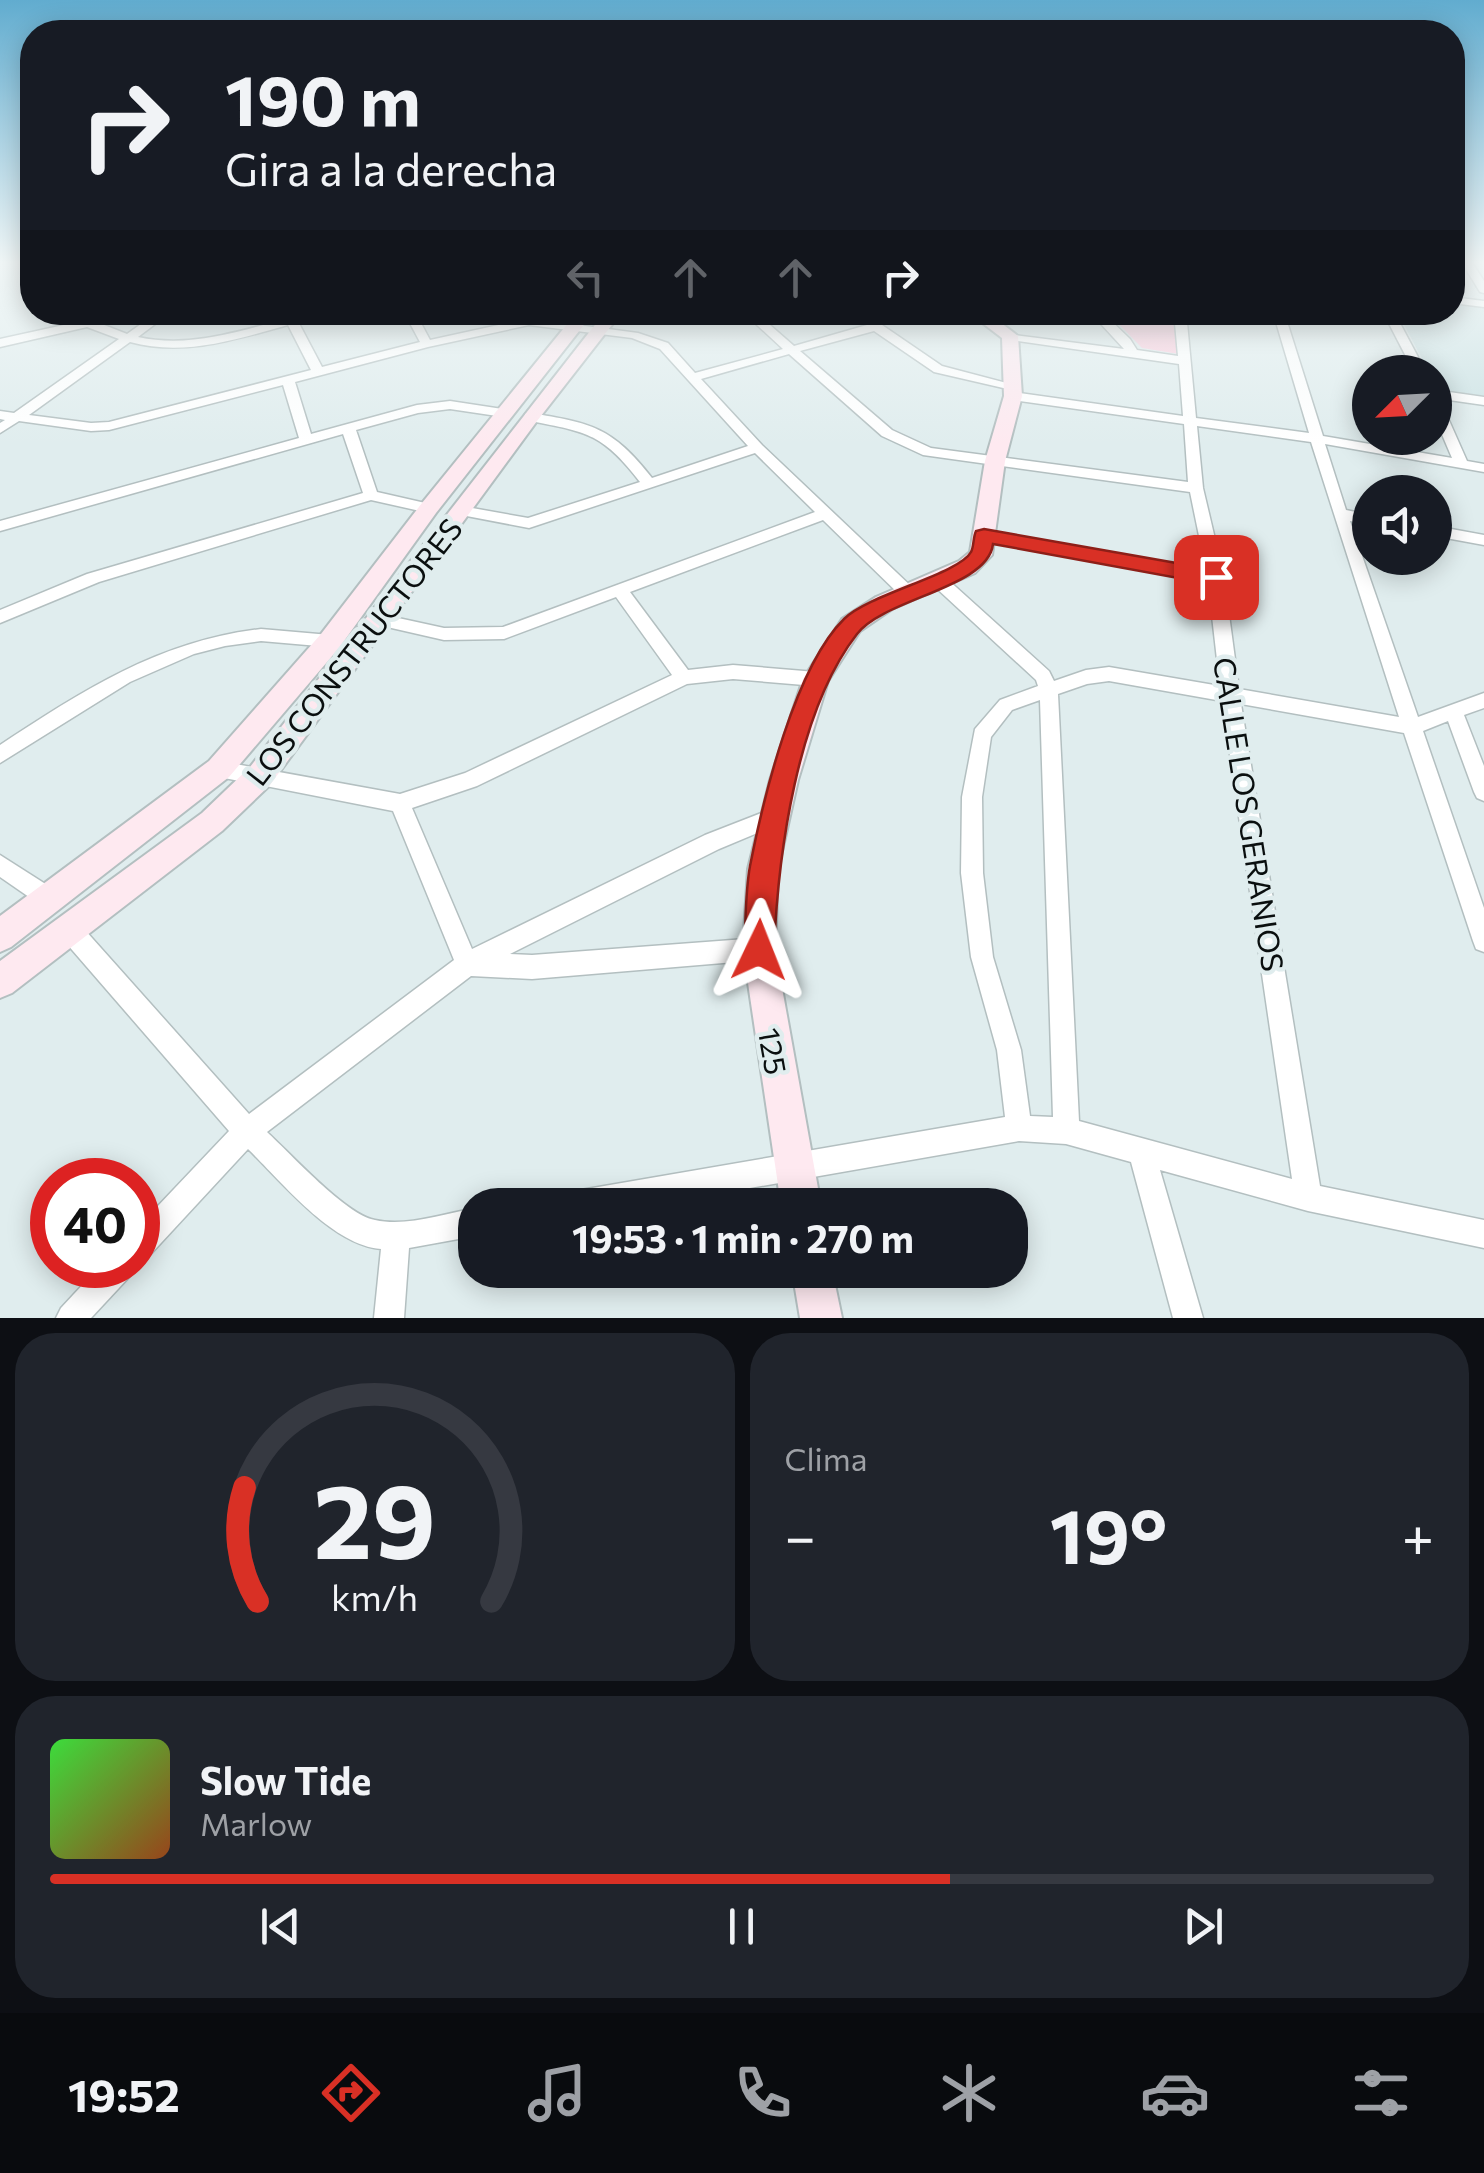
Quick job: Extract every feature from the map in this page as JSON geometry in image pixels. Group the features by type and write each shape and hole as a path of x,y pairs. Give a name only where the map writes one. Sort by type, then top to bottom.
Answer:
{"main road":[{"name":"LOS CONSTRUCTORES","path":"0,936 218,769 330,641 504,413 590,325"},
{"name":"LOS CONSTRUCTORES","path":"0,981 212,822 260,776 461,512 591,325"},
{"path":"984,536 995,461 1012,391 1010,336 994,325"},
{"name":"125","path":"799,1188 759,950 763,869 774,817 816,679 851,625 884,603 940,582 981,555 984,536"},
{"path":"815,1288 820,1318"}],"street":[{"path":"0,343 63,325"},
{"path":"101,325 128,339 166,348 184,347 261,325"},
{"path":"0,429 7,416 148,325"},
{"path":"293,325 318,372"},
{"path":"416,325 427,344"},
{"path":"7,416 109,426 497,325"},
{"path":"606,325 656,341 672,353 757,448 908,594"},
{"path":"765,325 887,432 928,452 1196,488"},
{"path":"871,325 938,370 1012,391 1484,468"},
{"path":"1108,325 1132,353"},
{"name":"CALLE LOS GERANIOS","path":"1182,325 1196,488 1216,577 1230,692 1308,1196"},
{"path":"1282,325 1340,514 1484,941"},
{"path":"1395,325 1411,355"},
{"path":"692,378 874,327"},
{"path":"1010,336 1186,361"},
{"path":"288,380 306,440"},
{"path":"1452,396 1484,401"},
{"path":"0,526 434,406 504,413"},
{"path":"530,417 603,432 628,454 650,483"},
{"path":"348,428 371,496"},
{"path":"1452,443 1461,464"},
{"path":"461,512 504,522 530,522 757,448"},
{"path":"0,617 93,578 371,496 429,508"},
{"path":"380,620 444,634 483,636 524,628 824,514"},
{"path":"1340,514 1352,516"},
{"path":"1452,534 1484,540"},
{"path":"984,536 1216,577"},
{"path":"940,582 1043,676 1048,690 1066,1131"},
{"path":"621,592 684,677"},
{"path":"0,756 98,690 164,659 223,640 263,634 330,641"},
{"path":"218,769 400,803 470,780 684,677 733,672 816,679"},
{"path":"1019,1128 1008,1050 982,957 972,874 972,796 982,734 1006,704 1109,674 1230,692 1413,727 1484,700"},
{"path":"1453,710 1484,792"},
{"path":"400,803 466,964"},
{"path":"160,1223 246,1130 466,964 712,842 774,817"},
{"path":"0,865 50,898"},
{"path":"68,928 246,1130 341,1219 369,1234 396,1236 458,1225"},
{"path":"466,964 532,968 759,950"},
{"path":"673,1188 1019,1128 1066,1131 1308,1196 1484,1234"},
{"path":"1142,1152 1188,1318"},
{"path":"389,1318 396,1236"},
{"path":"72,1318 100,1288"}],"shaded area":[{"path":"1484,323 1484,396 1452,392 1452,355 1420,355 1404,325"},
{"path":"1120,325 1175,325 1179,354 1142,348"}],"route":[{"path":"759,950 763,869 784,780 810,709 816,679 851,625 884,603 967,568 981,555 984,536 1216,577"}]}
